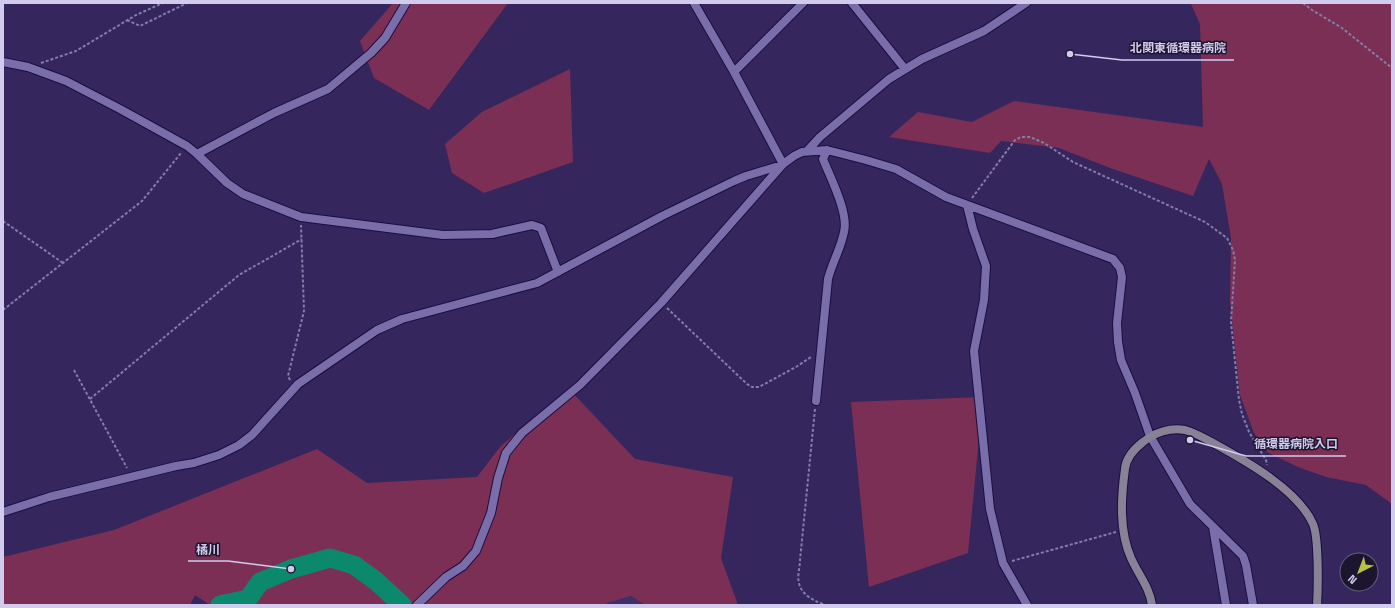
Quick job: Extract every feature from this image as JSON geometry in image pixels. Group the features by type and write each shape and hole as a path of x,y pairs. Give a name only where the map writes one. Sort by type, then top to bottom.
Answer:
{"street":[{"path":"197,154 274,113 328,89 372,53 385,38 406,3"},
{"path":"694,3 734,72 783,164"},
{"path":"734,72 803,3"},
{"path":"852,3 905,69"},
{"path":"807,151 837,122 889,79 922,59 984,32 1026,3"},
{"path":"3,62 28,67 66,81 120,109 187,146 227,183 243,194 301,217 443,235 492,234 532,225 541,228 558,272"},
{"path":"816,402 828,279 831,266 845,232 842,207 823,159 827,150"},
{"path":"417,605 446,577 463,566 476,551 491,514 498,478 506,453 522,433 580,385 661,303 783,164 802,152 827,150 896,169 946,197 1113,259 1120,268 1122,277 1117,323 1121,360 1135,393 1150,436 1190,504 1243,556 1253,605"},
{"path":"3,512 49,497 194,463 228,452 252,435 298,384 377,330 402,319 536,283 662,216 734,181 783,164"},
{"path":"966,205 986,266 984,300 974,351 990,509 1003,563 1027,605"},
{"path":"1152,605 1151,596 1131,558 1124,538 1123,500 1125,468 1127,460 1136,448 1150,436 1171,430 1184,430 1195,433 1271,477 1301,506 1313,524 1316,541 1318,605"},
{"path":"1213,527 1226,605"}],"path":[{"path":"28,67 76,51 136,15 163,3"},
{"path":"127,20 140,26 187,3"},
{"path":"1303,3 1342,28 1392,68"},
{"path":"966,205 1015,140 1021,137 1030,137 1044,143 1073,162 1205,222 1227,238 1233,250 1235,260 1231,322 1239,400 1244,420 1249,432 1266,460 1271,477"},
{"path":"3,310 142,201 187,146"},
{"path":"295,388 288,376 304,311 301,217"},
{"path":"3,221 63,263"},
{"path":"90,399 239,275 302,239"},
{"path":"661,303 752,387 759,387 796,368 821,351"},
{"path":"74,370 131,477"},
{"path":"816,402 800,560 799,584 804,593 826,605"},
{"path":"1003,563 1124,530"}],"shaded area":[{"path":"393,3 508,3 429,110 374,78 360,41"},
{"path":"1392,3 1392,504 1366,485 1326,477 1298,467 1267,452 1254,433 1240,395 1230,301 1231,238 1222,184 1209,159 1193,196 1110,168 1059,148 1001,141 990,153 889,137 918,112 972,122 1014,101 1203,127 1200,24 1191,4"},
{"path":"570,69 573,162 484,193 452,173 445,144 482,112"},
{"path":"571,391 635,459 733,477 721,558 738,605 645,605 631,596 607,603 605,605 210,605 195,595 190,605 3,605 3,557 114,530 317,449 367,483 477,477 500,447 540,412"},
{"path":"983,397 968,553 869,587 851,402"},
{"path":"631,596 645,605 605,605 607,603"}],"waterway":[{"path":"220,605 248,599 260,582 291,569 330,558 354,565 376,581 402,605"}],"place":[{"name":"北関東循環器病院","path":"1070,54"},
{"name":"循環器病院入口","path":"1190,440"},
{"name":"橘川","path":"291,569"}]}
